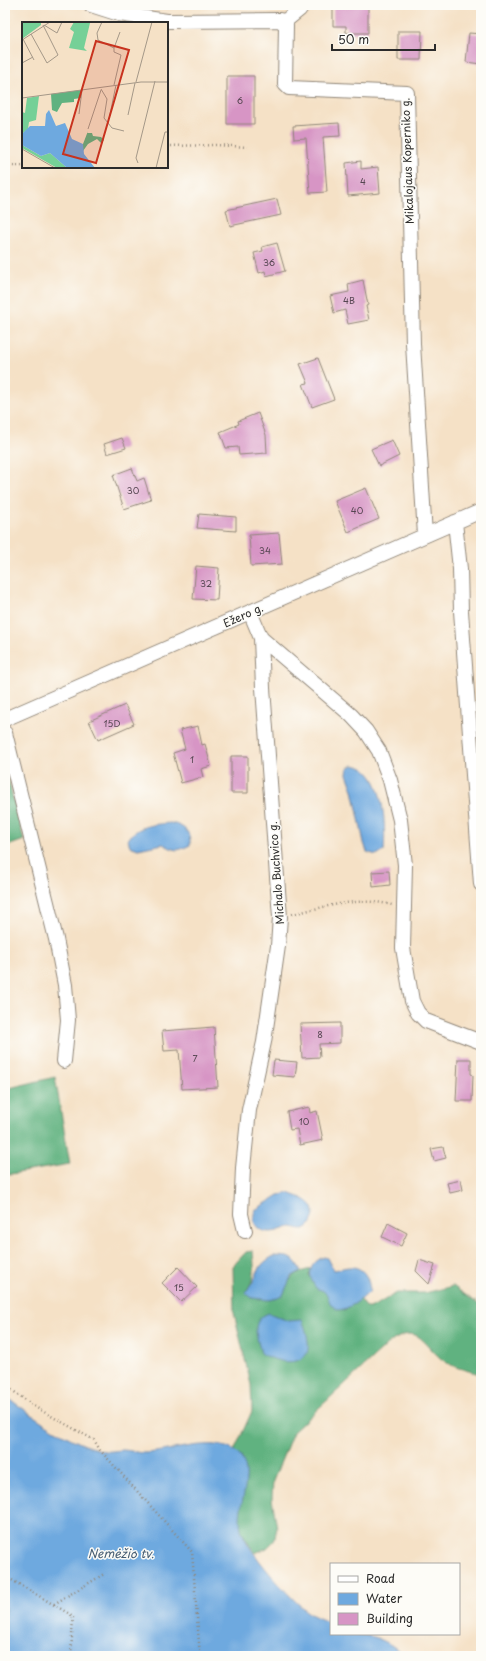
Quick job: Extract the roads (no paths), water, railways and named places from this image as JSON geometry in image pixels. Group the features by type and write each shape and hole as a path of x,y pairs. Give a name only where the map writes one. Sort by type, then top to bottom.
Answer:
{"street":[{"path":"91,5 119,14 167,21 280,20 284,22 300,9 300,5"},
{"name":"Mikalojaus Koperniko g.","path":"284,22 286,25 285,84 289,88 407,93 413,344 425,535"},
{"name":"Ežero g.","path":"5,720 481,511"},
{"path":"455,522 460,569 461,611 481,884"},
{"name":"Michalo Buchvico g.","path":"244,1230 241,1214 243,1168 250,1110 267,1020 278,946 280,917 263,688 261,638 250,612"},
{"path":"261,638 352,715 366,731 379,751 390,780 400,820 405,865 403,948 412,1001 418,1013 426,1021 481,1042"},
{"path":"5,732 56,939 65,985 68,1020 64,1061"}],"water":[{"path":"353,765 364,769 372,776 381,800 384,814 385,841 384,851 376,855 367,852 364,843 353,790 347,774 348,768"},
{"path":"171,823 186,830 189,836 190,845 179,850 163,844 138,849 130,846 128,840 141,828"},
{"path":"289,1193 311,1204 314,1213 310,1224 306,1228 302,1229 289,1227 271,1232 266,1232 258,1228 254,1221 255,1210 279,1195"},
{"path":"274,1256 291,1258 296,1262 301,1271 291,1277 283,1295 278,1298 269,1300 252,1298 245,1292 263,1264"},
{"path":"324,1257 327,1258 333,1270 345,1267 358,1268 367,1277 370,1291 351,1306 342,1310 335,1308 330,1303 327,1295 317,1289 312,1280 312,1267"},
{"path":"269,1313 288,1321 302,1320 307,1333 308,1344 307,1353 305,1356 289,1362 277,1360 261,1353 256,1335 257,1325 263,1316"},
{"name":"Nemėžio tv.","path":"5,1396 66,1436 105,1451 126,1450 144,1453 191,1446 216,1445 227,1447 236,1452 243,1460 246,1469 245,1489 240,1519 241,1529 251,1549 270,1574 301,1607 309,1613 330,1623 330,1635 371,1636 396,1648 405,1656 5,1656"}]}
